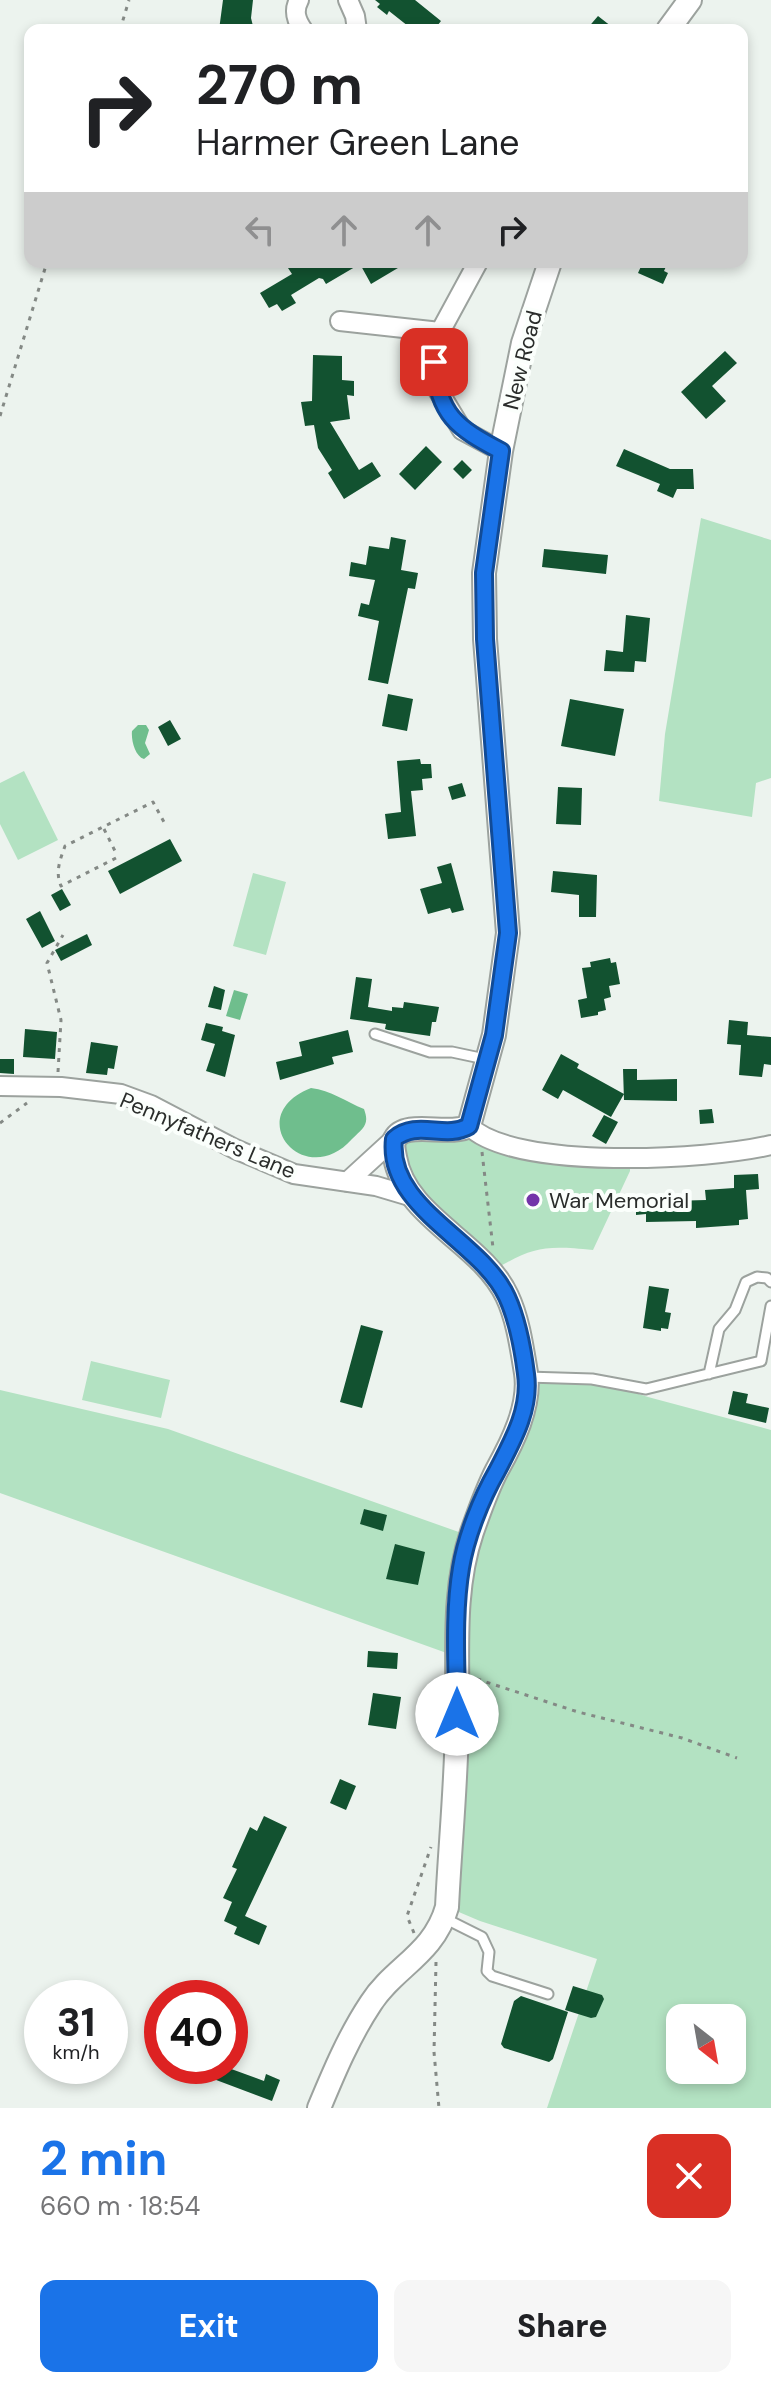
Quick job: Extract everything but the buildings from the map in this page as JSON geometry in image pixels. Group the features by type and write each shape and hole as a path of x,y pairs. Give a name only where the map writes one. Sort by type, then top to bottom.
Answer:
{"street":[{"path":"299,0 295,10 299,24"},
{"path":"348,0 356,24"},
{"path":"672,24 690,0"},
{"path":"475,268 440,332 434,362 436,387 462,430 501,451"},
{"name":"New Road","path":"474,1131 489,1060 508,933 484,573 501,451 523,343 548,268"},
{"path":"340,321 440,332"},
{"name":"Pennyfathers Lane","path":"0,1086 121,1094 151,1105 235,1149 294,1174 376,1186 413,1197"},
{"path":"347,1182 401,1133 414,1128 474,1131 553,1155 630,1159 730,1152 771,1145"},
{"path":"319,2108 340,2058 373,2000 425,1949 444,1918 456,1753 461,1568 486,1495 517,1434 527,1377 507,1296 490,1272 413,1197 398,1174 394,1139"}],"lane":[{"path":"375,1034 430,1052 452,1052 489,1060"},
{"path":"709,1374 719,1329 735,1310 746,1282 757,1277 767,1278 771,1282"},
{"path":"527,1377 592,1379 646,1389 766,1362 771,1306"},
{"path":"444,1918 482,1937 489,1952 487,1971 492,1976 548,1994"}],"path":[{"path":"122,24 129,0"},
{"path":"0,416 45,268"},
{"path":"116,858 61,886 57,872 65,846 153,802 165,824"},
{"path":"103,827 115,851"},
{"path":"0,1123 51,1088 61,1020 47,963 63,935"},
{"path":"474,1131 494,1254"},
{"path":"457,1674 578,1712 682,1738 737,1758"},
{"path":"433,1841 407,1916 425,1949 436,1954 434,2052 439,2108"}],"shaded area":[{"path":"701,518 771,540 771,778 756,783 752,817 659,801 665,734"},
{"path":"138,725 146,725 149,730 145,743 150,754 144,759 136,751 132,739 132,731"},
{"path":"24,771 58,840 18,860 0,824 0,783"},
{"path":"253,873 286,882 266,955 233,946"},
{"path":"234,990 248,994 240,1020 226,1016"},
{"path":"311,1088 364,1109 366,1119 359,1132 334,1153 316,1157 300,1154 287,1144 280,1130 281,1115 290,1100"},
{"path":"480,1136 630,1159 630,1171 593,1250 538,1250 490,1272 413,1197 394,1139"},
{"path":"91,1361 170,1380 161,1418 82,1400"},
{"path":"527,1377 592,1379 771,1430 771,2108 547,2108 597,1959 480,1921 447,1907 455,1656 0,1493 0,1390 168,1429 470,1536"}],"place":[{"name":"War Memorial","path":"533,1200"}],"route":[{"path":"434,362 436,387 462,430 501,451 484,573 485,639 508,933 489,1060 469,1126 454,1131 414,1128 394,1139 393,1149 398,1174 413,1197 490,1272 507,1296 527,1377 517,1434 486,1495 461,1568 457,1620 457,1714"}]}
